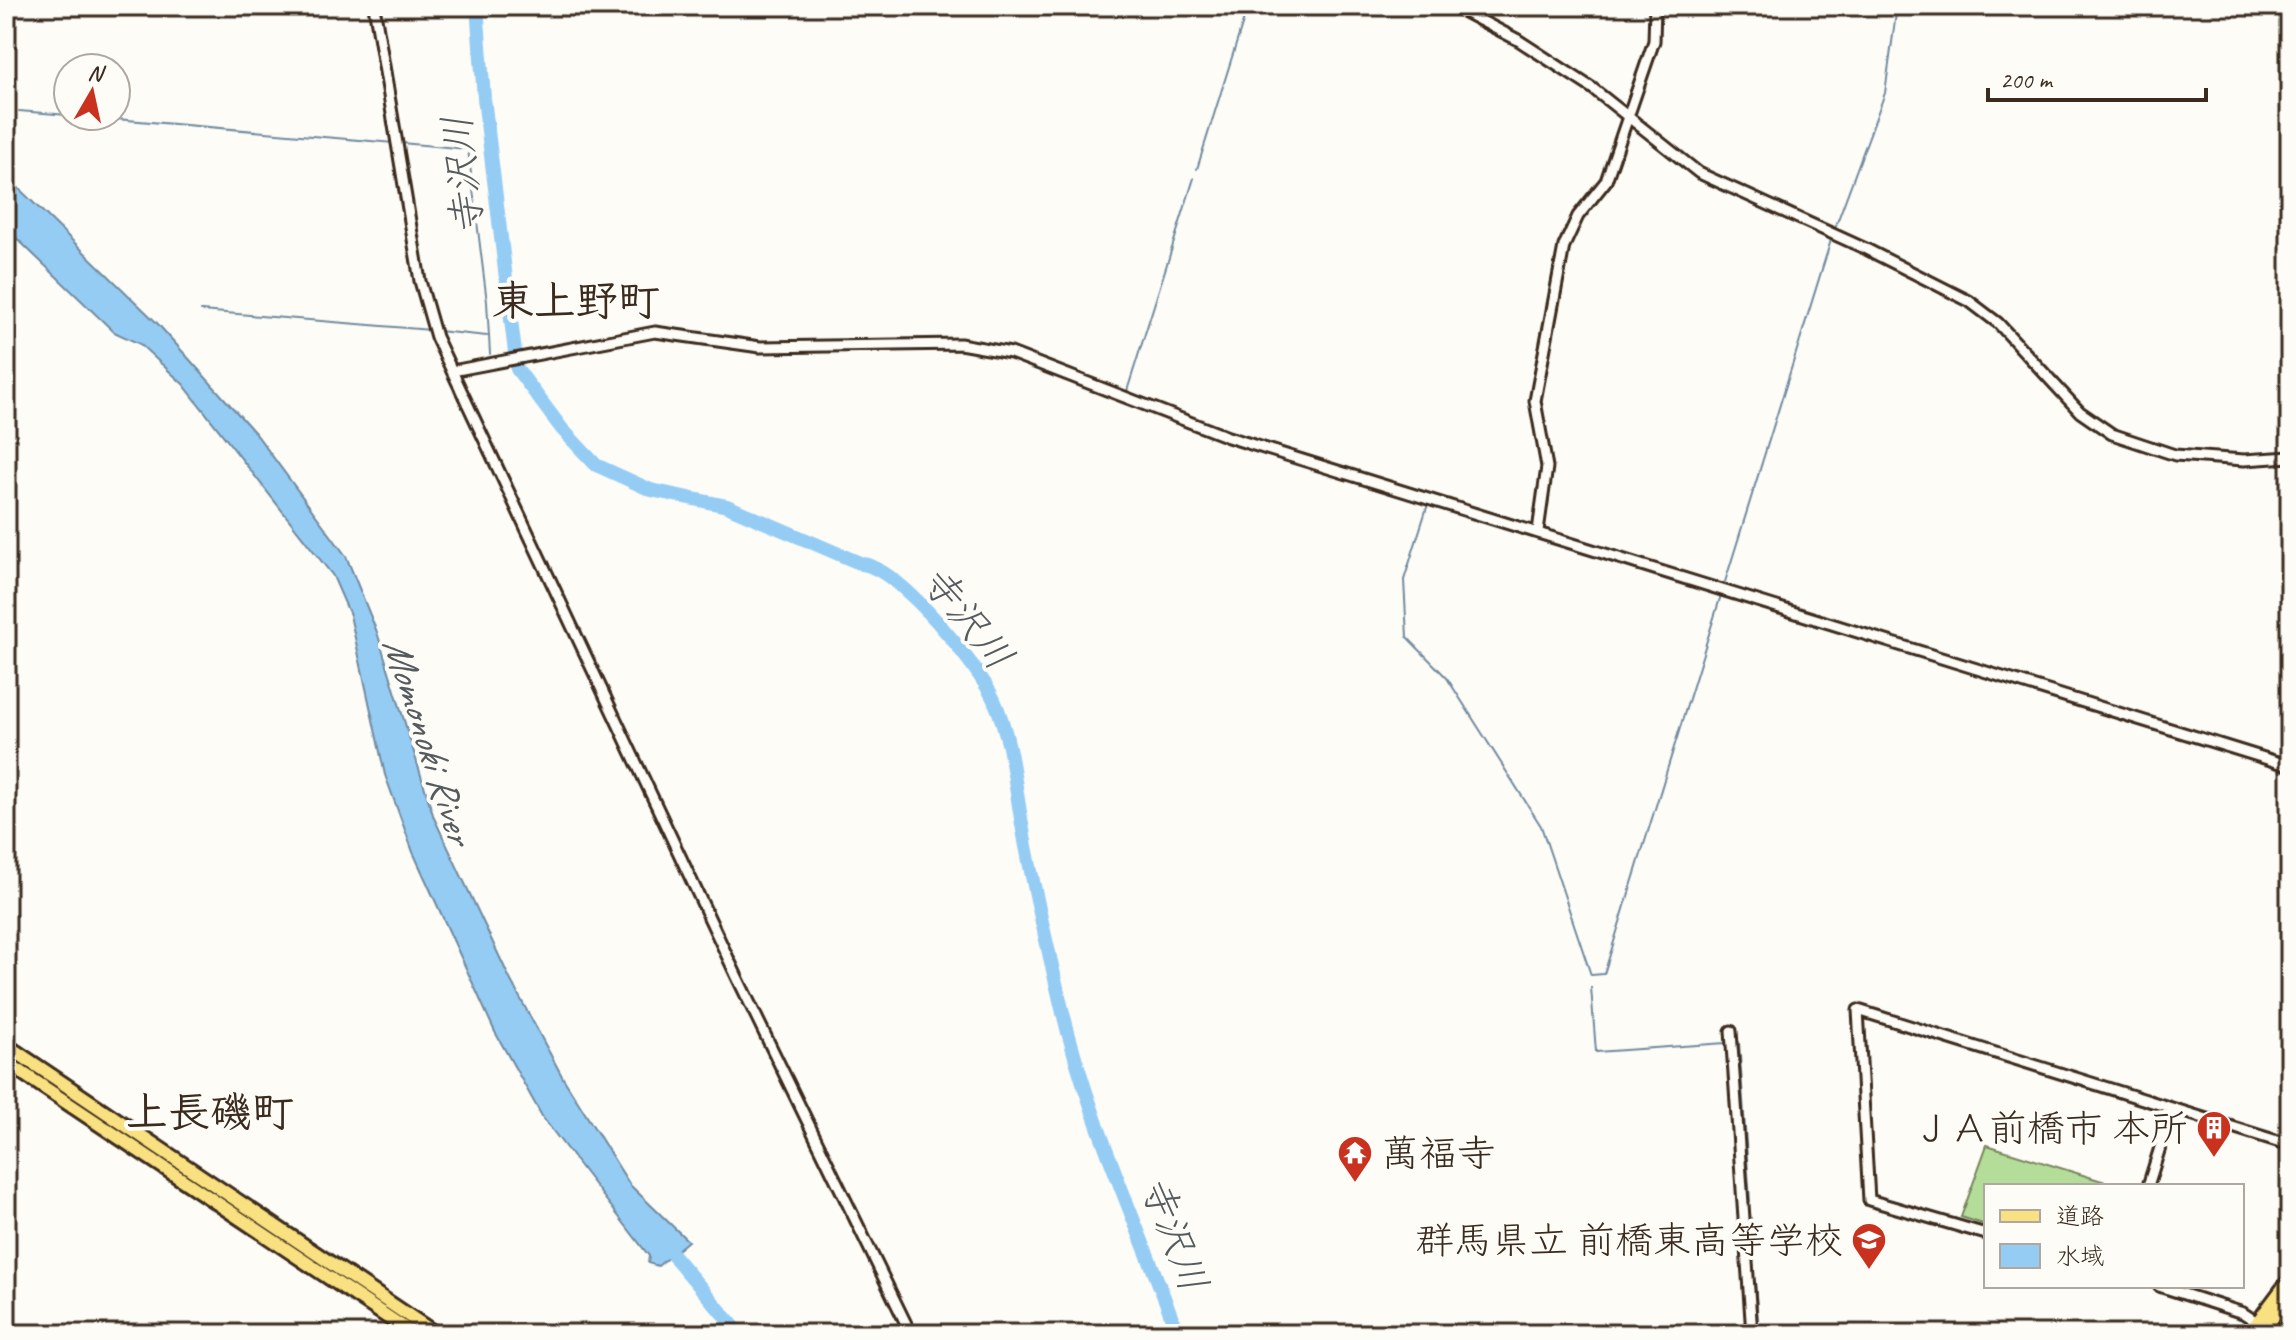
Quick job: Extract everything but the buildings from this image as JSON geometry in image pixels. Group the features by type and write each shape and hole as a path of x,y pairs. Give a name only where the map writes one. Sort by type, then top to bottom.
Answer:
{"highway":[{"path":"6,1045 436,1334"},
{"path":"6,1062 413,1334"}],"main road":[{"path":"2261,1328 2290,1278"},
{"path":"2248,1334 2261,1328 2290,1295"}],"street":[{"path":"374,6 420,281 431,323 775,1056 911,1334"},
{"path":"1453,6 1551,60 1708,178 1830,232 1969,301 2006,332 2080,412 2112,434 2140,446 2175,455 2244,460 2290,457"},
{"path":"1538,531 1547,467 1535,401 1564,246 1574,222 1606,181 1654,41 1655,6"},
{"path":"452,371 538,352 655,332 760,347 911,343 984,347 1011,353 1228,437 2290,766"},
{"path":"1984,1233 1869,1200 1858,1010 2290,1145"},
{"path":"1731,1031 1752,1334"},
{"path":"2149,1184 2172,1109"},
{"path":"2165,1288 2243,1313 2261,1328"}],"green space":[{"path":"1987,1145 2112,1184 1984,1184 1984,1224 1961,1217"}],"water":[{"path":"6,176 157,323 256,434 346,556 377,632 434,818 510,979 563,1078 630,1185 688,1241 658,1266 648,1263 649,1256 543,1118 495,1032 413,852 385,775 350,615 333,576 183,384 140,344 114,332 6,228"}],"waterway":[{"name":"寺沢川","path":"477,6 484,98 517,369 562,429 596,465 651,490 727,506 878,570 896,582 936,620 972,665 994,700 1005,731 1040,913 1083,1082 1178,1334"},
{"path":"1197,169 1248,6"},
{"path":"1835,228 1885,93 1897,6"},
{"path":"19,111 52,114"},
{"path":"132,120 394,143"},
{"path":"401,143 468,149 487,302 490,354"},
{"path":"1127,391 1194,178"},
{"path":"1725,582 1831,240"},
{"path":"201,311 431,330"},
{"path":"438,331 487,336"},
{"path":"1134,406 1155,414"},
{"path":"1400,495 1428,504 1404,580 1407,637 1447,678 1541,826 1591,975 1604,974 1721,595"},
{"path":"1591,987 1596,1052 1726,1043"},
{"path":"1739,1042 1750,1201"},
{"path":"1750,1214 1753,1261"},
{"name":"Momonoki River","path":"661,1241 740,1334"},
{"path":"1755,1281 1759,1334"}],"place":[{"name":"ＪＡ前橋市 本所","path":"2214,1159"},
{"name":"萬福寺","path":"1355,1184"},
{"name":"群馬県立 前橋東高等学校","path":"1869,1271"}],"district":[{"name":"東上野町","path":"576,301"},
{"name":"上長磯町","path":"210,1112"}]}
